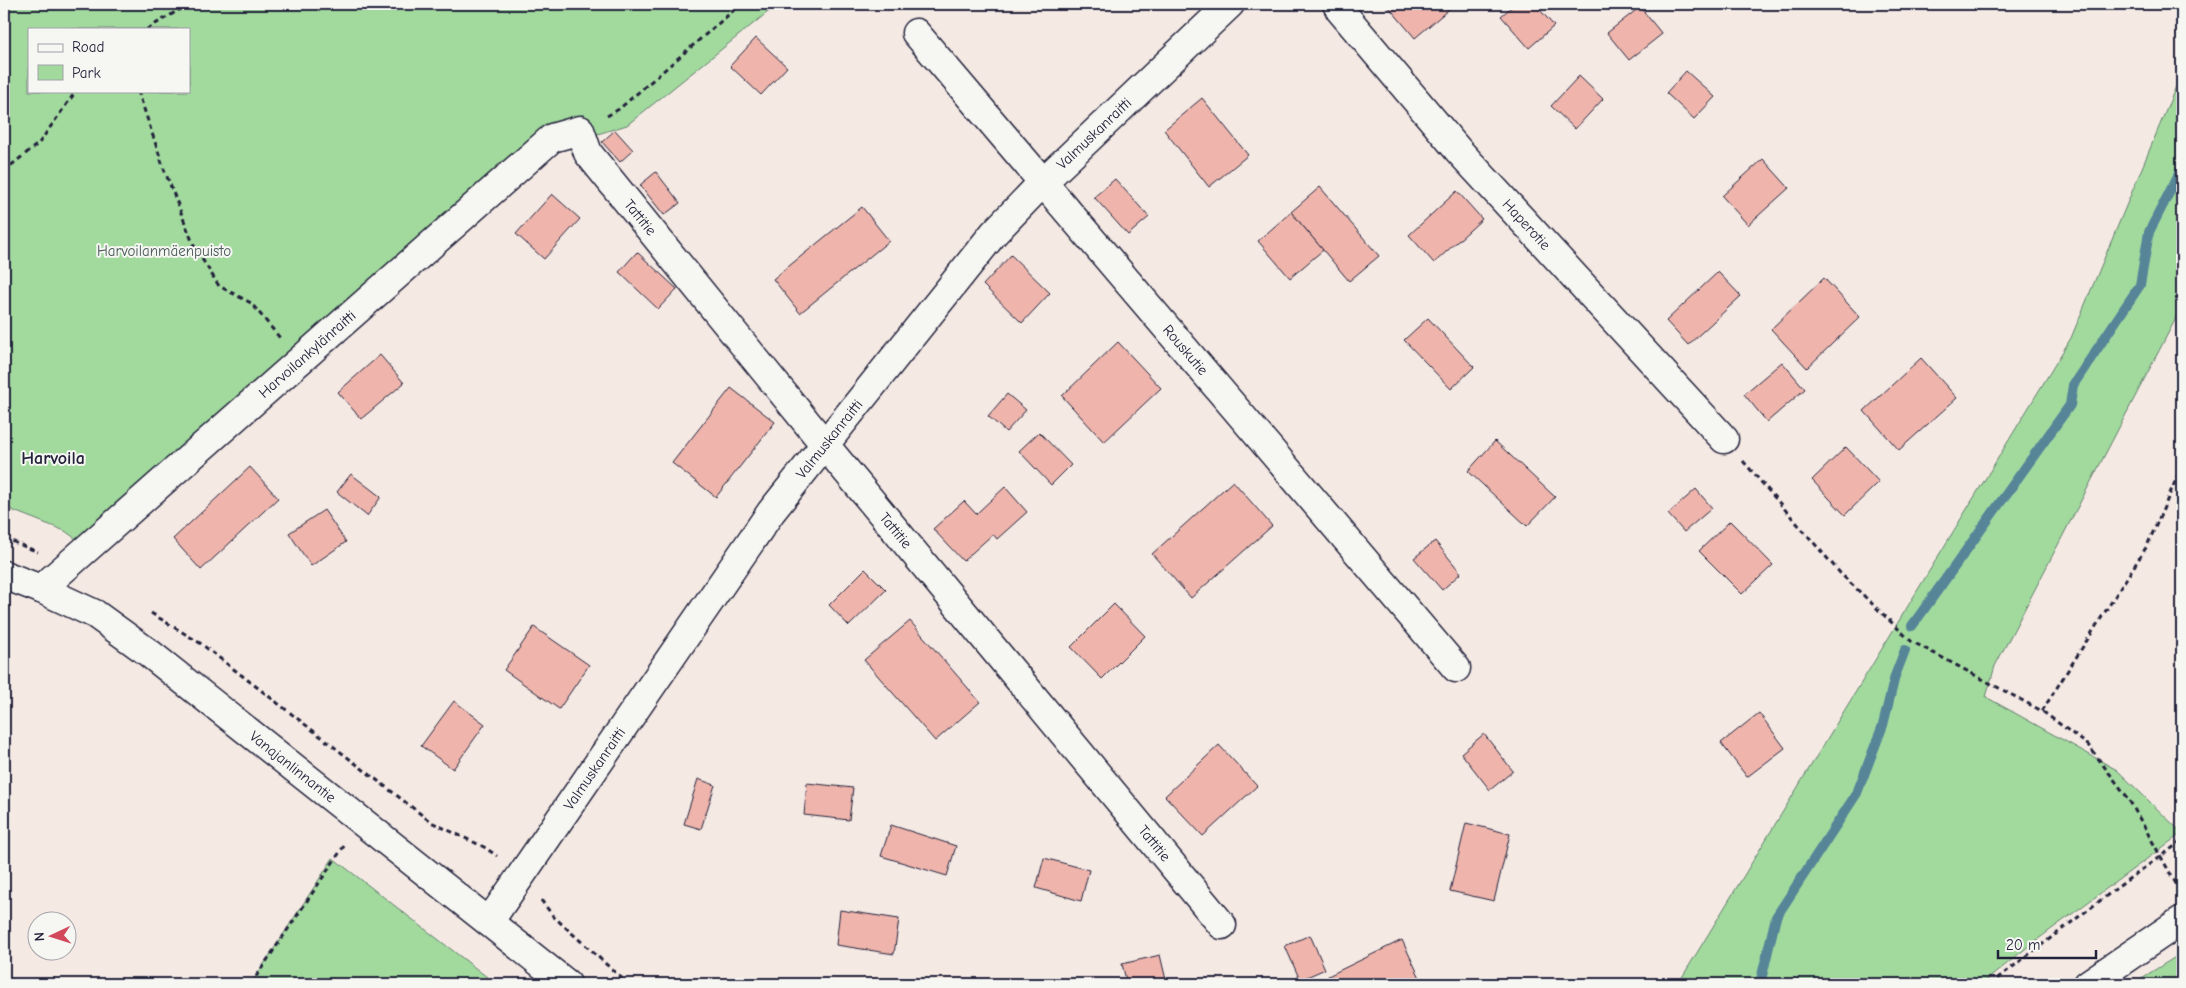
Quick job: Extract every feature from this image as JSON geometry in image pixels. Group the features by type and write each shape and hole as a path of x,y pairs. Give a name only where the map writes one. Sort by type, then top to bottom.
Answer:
{"street":[{"name":"Valmuskanraitti","path":"489,922 771,512 994,233 1043,182 1230,4"},
{"name":"Haperotie","path":"1337,4 1340,10 1458,150 1724,439"},
{"name":"Rouskutie","path":"916,33 1456,668"},
{"name":"Harvoilankylänraitti","path":"41,588 552,138 580,130"},
{"name":"Tattitie","path":"580,130 588,153 825,445 1222,925"},
{"name":"Vanajanlinnantie","path":"4,575 41,588 95,614 149,653 567,984"},
{"path":"2088,984 2182,920"}],"path":[{"path":"149,28 189,4"},
{"path":"580,130 619,109 741,4"},
{"path":"4,171 38,143 75,92"},
{"path":"138,92 164,169 194,246 219,286 251,302 300,361"},
{"path":"1724,439 1840,573 1911,641 2042,711 2088,745 2128,798 2182,895"},
{"path":"2042,711 2147,546 2182,466"},
{"path":"4,538 68,565"},
{"path":"142,609 200,643 431,822 484,847 523,873 552,916 628,984"},
{"path":"252,984 361,821"},
{"path":"1990,984 2122,883 2182,841"}],"green space":[{"name":"Harvoilanmäenpuisto","path":"4,4 778,4 627,125 591,136 584,114 542,131 79,541 65,531 4,507"},
{"path":"2182,72 2182,298 2175,320 1995,666 1986,697 2117,770 2182,833 2030,945 1982,984 1678,984 2071,338"},
{"path":"333,858 496,984 251,984"},
{"path":"2182,953 2182,984 2132,984"}],"building":[{"path":"1455,4 1415,38 1387,5"},
{"path":"1515,4 1535,4 1554,26 1529,48 1501,16"},
{"path":"1640,7 1662,34 1629,60 1607,33"},
{"path":"756,38 787,67 761,95 730,66"},
{"path":"1686,71 1715,97 1694,119 1666,93"},
{"path":"1579,76 1603,99 1575,129 1551,106"},
{"path":"1202,98 1248,155 1209,187 1164,130"},
{"path":"615,130 633,150 620,162 602,142"},
{"path":"1763,159 1789,188 1748,225 1722,196"},
{"path":"656,172 680,203 664,215 640,185"},
{"path":"1115,179 1149,217 1128,235 1094,197"},
{"path":"1320,187 1379,256 1349,281 1291,212"},
{"path":"1457,191 1482,219 1434,263 1409,235"},
{"path":"552,194 580,219 544,259 516,234"},
{"path":"862,207 889,241 800,313 773,279"},
{"path":"1291,212 1323,250 1290,278 1258,241"},
{"path":"637,252 677,289 658,309 619,272"},
{"path":"1011,255 1050,293 1022,323 983,285"},
{"path":"1718,272 1741,296 1688,345 1666,321"},
{"path":"1824,278 1860,317 1807,368 1771,329"},
{"path":"1428,318 1474,367 1451,389 1404,340"},
{"path":"1118,342 1161,388 1104,442 1062,396"},
{"path":"380,355 404,383 361,419 338,392"},
{"path":"1921,358 1957,398 1899,450 1864,411"},
{"path":"1782,362 1805,389 1767,422 1744,394"},
{"path":"731,388 775,422 716,497 672,463"},
{"path":"1007,394 1026,410 1006,432 988,416"},
{"path":"1039,432 1071,465 1051,485 1019,451"},
{"path":"1495,441 1555,497 1527,526 1468,471"},
{"path":"1846,447 1879,482 1845,515 1812,480"},
{"path":"250,467 278,498 201,570 173,539"},
{"path":"351,474 381,497 367,516 337,492"},
{"path":"1233,481 1272,526 1191,598 1152,554"},
{"path":"1005,487 1027,512 997,539 993,534 963,561 933,529 964,501 976,514"},
{"path":"1696,489 1712,508 1684,532 1668,514"},
{"path":"324,510 346,542 311,566 289,533"},
{"path":"1730,521 1773,565 1742,594 1699,551"},
{"path":"1435,541 1461,573 1442,590 1414,558"},
{"path":"865,569 886,590 849,626 829,605"},
{"path":"1114,604 1145,636 1102,679 1071,647"},
{"path":"910,621 980,702 935,741 864,660"},
{"path":"534,627 589,665 559,709 504,670"},
{"path":"454,701 485,724 453,769 421,746"},
{"path":"1759,713 1785,748 1747,777 1721,743"},
{"path":"1484,734 1513,771 1490,790 1461,753"},
{"path":"1219,745 1257,786 1203,836 1165,796"},
{"path":"698,779 715,785 701,829 684,824"},
{"path":"807,783 853,788 849,820 804,815"},
{"path":"1466,823 1510,834 1494,901 1450,891"},
{"path":"891,825 956,846 947,876 881,856"},
{"path":"1044,858 1089,870 1081,901 1036,888"},
{"path":"840,910 899,919 894,954 836,945"},
{"path":"1310,935 1325,969 1300,980 1285,946"},
{"path":"1402,940 1422,982 1418,984 1331,984 1328,976"},
{"path":"1160,955 1167,984 1127,984 1122,964"}],"waterway":[{"path":"1912,626 2070,405 2073,385 2140,285 2149,232 2182,168"},
{"path":"1760,984 1776,917 1857,793 1883,725 1895,676 1905,650"}],"district":[{"name":"Harvoila","path":"53,458"}]}
